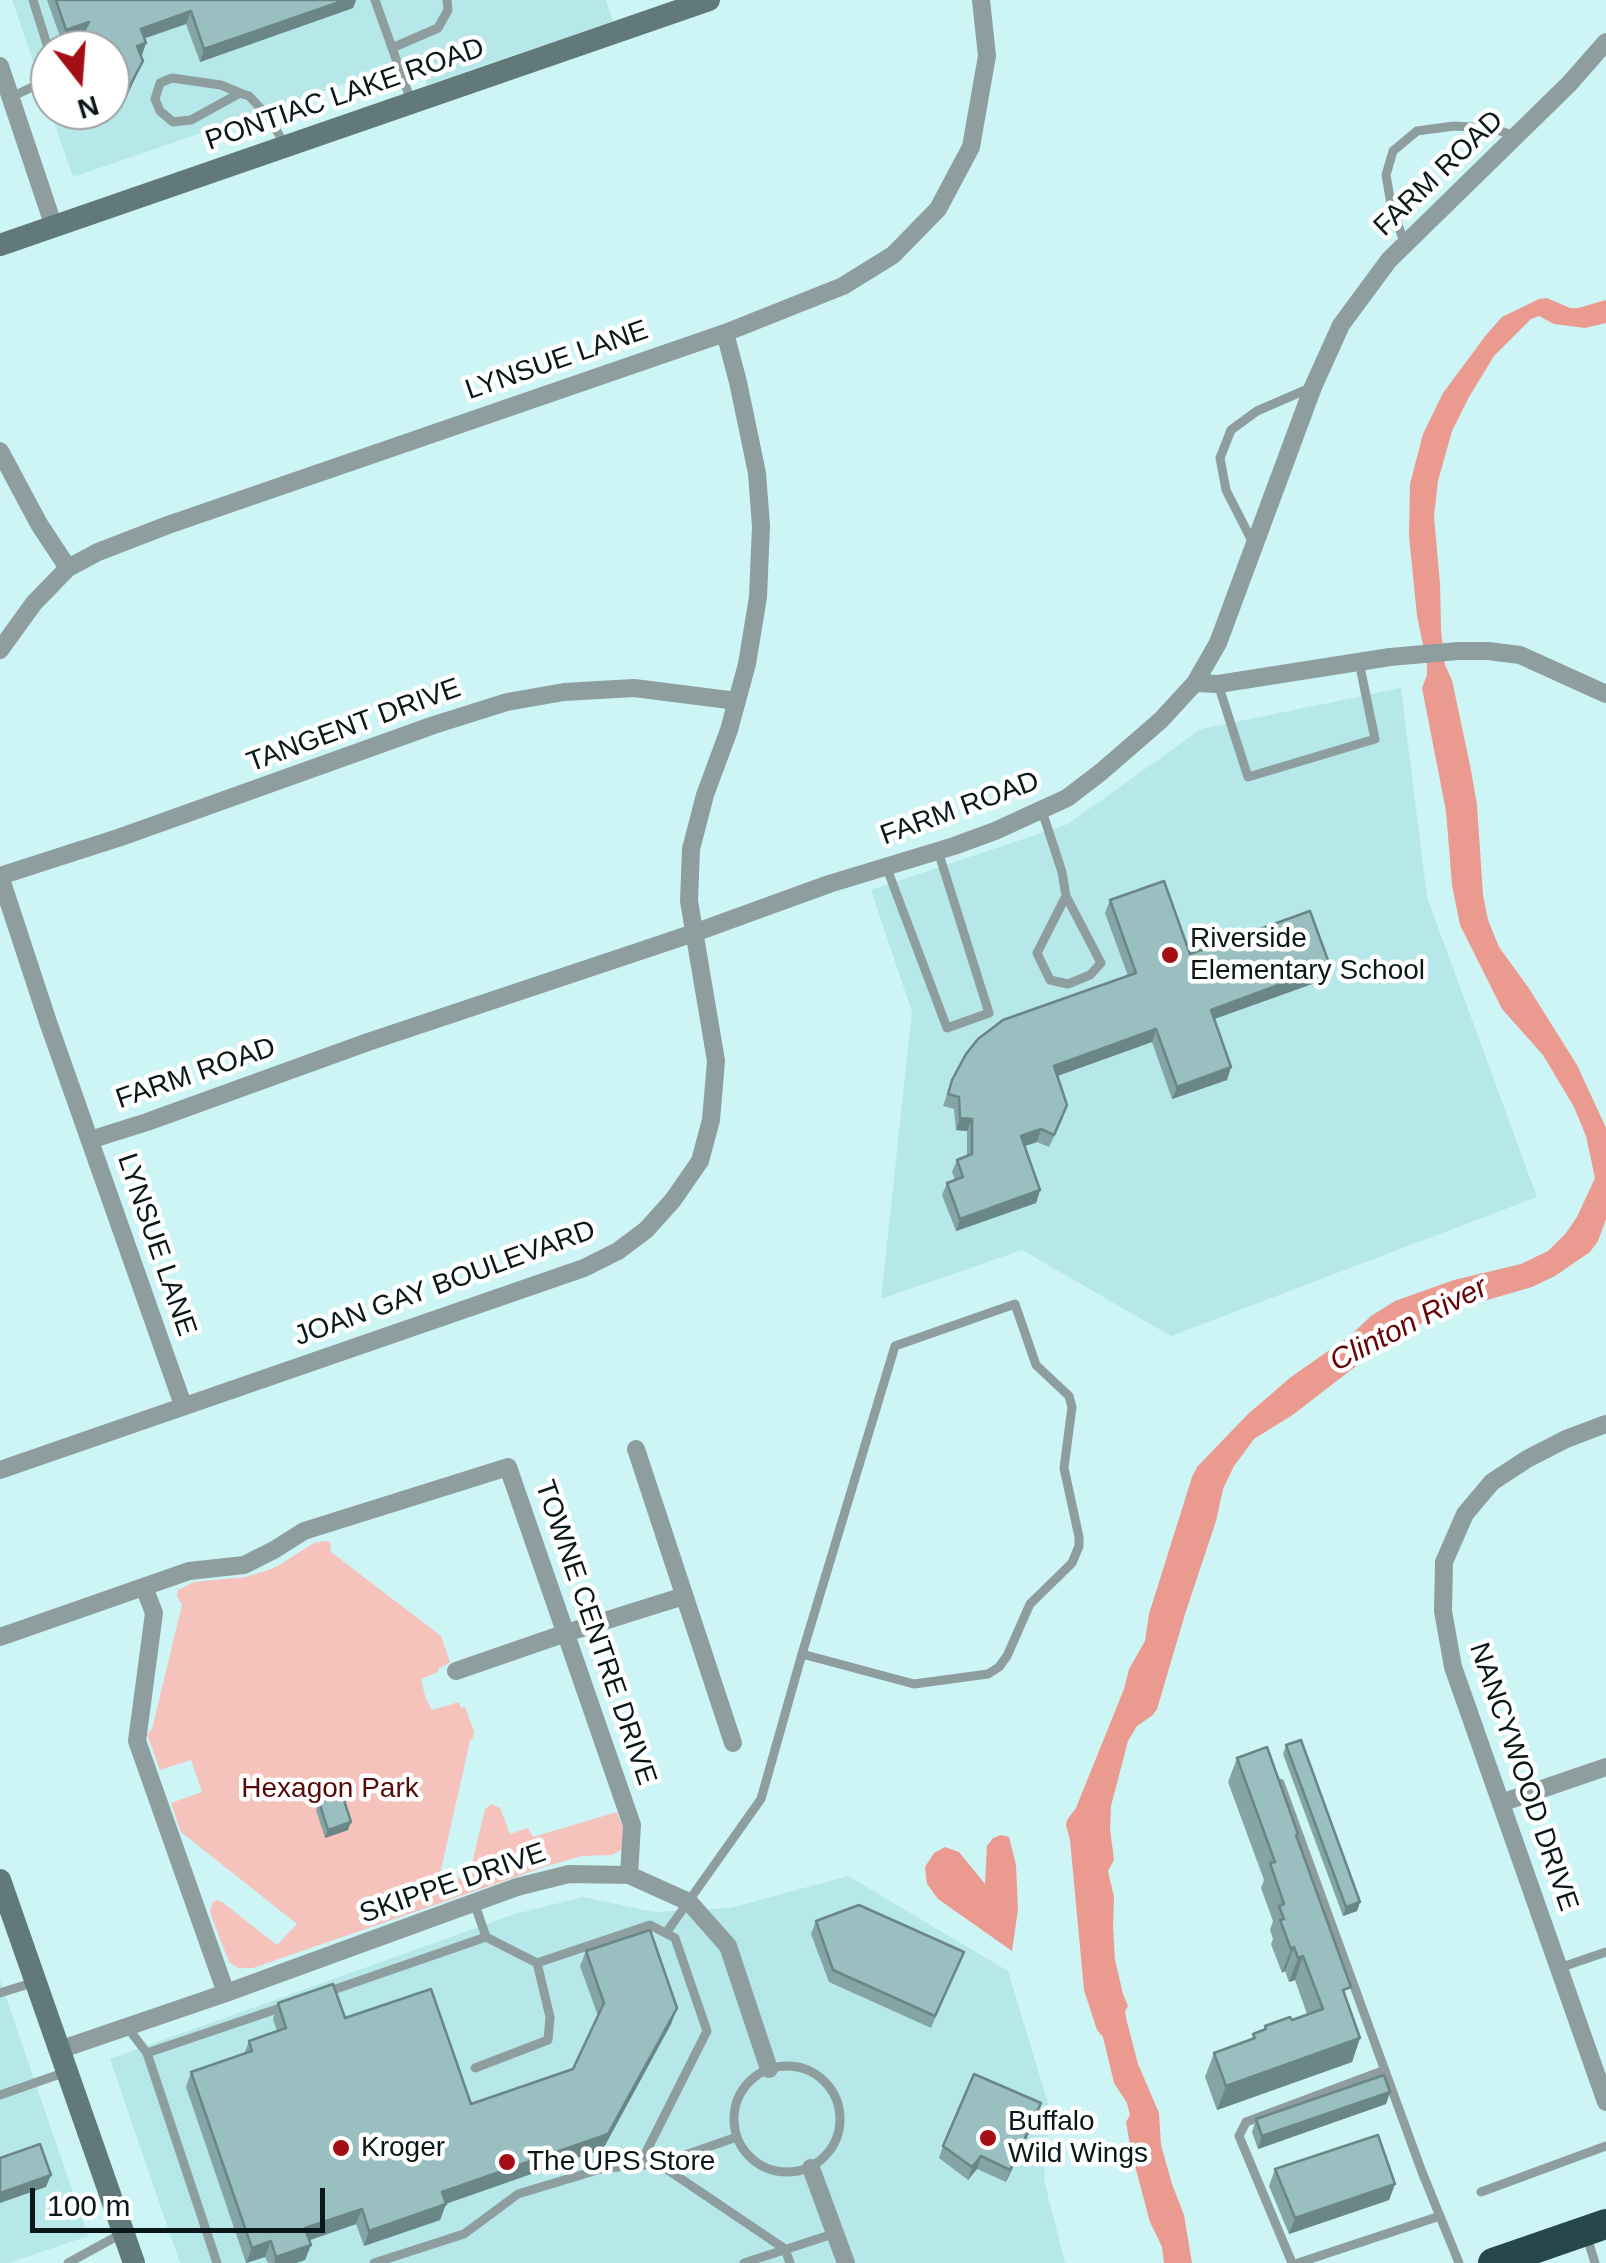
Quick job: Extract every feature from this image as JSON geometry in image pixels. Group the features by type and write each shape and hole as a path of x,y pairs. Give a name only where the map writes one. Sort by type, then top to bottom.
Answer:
{"highway":[{"path":"1493,2263 1596,2228"}],"street":[{"name":"PONTIAC LAKE ROAD","path":"0,245 709,0"},
{"name":"LYNSUE LANE","path":"0,650 34,603 68,568 98,552 168,524 725,333 843,286 894,255 938,209 971,148 987,56 981,0"},
{"name":"FARM ROAD","path":"90,1140 829,884 995,832 1067,798 1161,720 1195,683 1218,643 1312,387 1341,325 1388,260 1570,84 1606,42"},
{"path":"0,66 54,226"},
{"name":"JOAN GAY BOULEVARD","path":"0,1470 584,1268 618,1251 646,1230 674,1200 700,1160 712,1120 716,1061 689,901 691,849 747,664 758,598 761,526 757,473 725,333"},
{"path":"0,451 68,568"},
{"path":"1195,683 1218,684 1458,651 1520,654 1606,694"},
{"name":"TANGENT DRIVE","path":"0,876 508,702 564,692 634,688 737,701"},
{"name":"LYNSUE LANE","path":"0,876 183,1405"},
{"name":"NANCYWOOD DRIVE","path":"1606,1424 1540,1452 1492,1482 1465,1514 1444,1562 1443,1612 1453,1667 1606,2102"},
{"path":"636,1449 733,1743"},
{"name":"TOWNE CENTRE DRIVE","path":"0,1637 189,1571 244,1564 304,1532 508,1467 632,1825 629,1875"},
{"path":"144,1587 154,1613 138,1741 226,1993"},
{"path":"456,1671 684,1596"},
{"path":"1500,1803 1606,1767"},
{"name":"SKIPPE DRIVE","path":"63,2061 127,2027 517,1887 570,1874 629,1875 689,1902 728,1946 769,2069"},
{"path":"0,1880 134,2263"},
{"path":"811,2168 846,2263"}],"lane":[{"path":"34,0 43,30"},
{"path":"374,0 412,104"},
{"path":"392,48 438,28 448,10 448,0"},
{"path":"240,93 191,120 174,122 160,111 154,98 160,83 172,78 221,86 249,96 268,116 286,148"},
{"path":"11,97 30,88"},
{"path":"1405,245 1386,175 1393,151 1417,131 1454,126 1489,128 1516,136"},
{"path":"1254,546 1226,490 1220,458 1231,430 1257,411 1312,387"},
{"path":"1218,684 1248,777 1375,739 1359,662"},
{"path":"1042,810 1066,896 1101,963 1090,974 1068,984 1050,980 1038,953 1066,896"},
{"path":"886,866 947,1028 988,1014 938,851"},
{"path":"666,1933 762,1799 802,1654 895,1346 1015,1304 1036,1365 1068,1396 1072,1407 1064,1468 1079,1536 1072,1563 1030,1604 1007,1656 988,1674 914,1684 802,1654"},
{"path":"1280,1783 1459,2263"},
{"path":"474,1902 486,1937 537,1963 650,1924 675,1938 706,2031 639,2166"},
{"path":"317,1995 486,1937"},
{"path":"1560,1968 1606,1952"},
{"path":"475,2068 548,2040 550,2017 537,1963"},
{"path":"0,1993 35,1982"},
{"path":"147,2054 298,2002"},
{"path":"127,2027 147,2054 217,2263"},
{"path":"0,2096 63,2061"},
{"path":"802,2068 830,2087 837,2102 838,2135 831,2150 811,2168 786,2172 768,2169 752,2160 740,2145 734,2128 734,2110 741,2092 753,2078 769,2069 802,2068"},
{"path":"1385,2070 1246,2122 1240,2136 1295,2263 1440,2216"},
{"path":"374,2263 464,2234 518,2194 604,2168 660,2164 738,2137"},
{"path":"1481,2192 1606,2146"},
{"path":"660,2164 785,2249 790,2263"},
{"path":"1595,2263 1596,2228"},
{"path":"68,2263 124,2233"},
{"path":"744,2263 836,2233"}],"shaded area":[{"path":"12,0 606,0 613,21 427,85 417,59 73,177 57,130 130,130 130,30 30,30 30,52"},
{"name":"Riverside Elementary School","path":"1401,688 1427,897 1537,1197 1171,1336 1022,1250 881,1299 912,1012 871,890 1068,824 1201,729"},
{"path":"848,1876 1008,1971 1050,2110 1044,2180 1065,2263 180,2263 110,2059 515,1914 583,1897 654,1912 730,1908"},
{"path":"0,1980 88,2236 9,2263 0,2263"}],"green space":[{"name":"Hexagon Park","path":"326,1541 331,1552 441,1636 450,1662 421,1679 425,1696 432,1710 459,1702 461,1708 465,1707 474,1732 440,1874 468,1880 485,1809 491,1804 500,1808 510,1834 528,1828 533,1837 617,1812 623,1828 623,1849 612,1855 582,1856 547,1866 253,1968 238,1968 230,1963 210,1912 216,1900 277,1945 297,1924 181,1832 171,1803 202,1792 191,1760 160,1770 147,1734 152,1729 182,1605 178,1590 194,1582 262,1572 314,1543"}],"water":[{"name":"Clinton River","path":"1547,298 1570,308 1606,300 1606,323 1585,328 1554,324 1539,316 1531,319 1494,356 1469,397 1452,431 1438,481 1434,516 1441,630 1445,665 1452,680 1477,805 1488,920 1499,947 1577,1065 1606,1128 1606,1219 1590,1252 1555,1276 1423,1322 1369,1356 1294,1414 1254,1439 1223,1489 1157,1709 1137,1726 1128,1741 1111,1806 1114,1860 1108,1871 1114,1897 1115,1960 1138,2064 1159,2113 1161,2145 1184,2215 1192,2263 1164,2263 1131,2151 1127,2103 1114,2083 1103,2037 1084,1990 1066,1825 1129,1669 1145,1641 1149,1614 1192,1477 1248,1414 1371,1316 1395,1301 1454,1280 1521,1264 1548,1251 1577,1217 1595,1178 1586,1136 1574,1107 1543,1055 1502,1009 1460,925 1452,885 1446,811 1422,688 1427,664 1417,616 1409,536 1410,484 1423,434 1443,393 1502,317"},
{"path":"1001,1835 1009,1837 1016,1865 1018,1909 1012,1951 938,1899 927,1884 925,1867 934,1853 945,1847 959,1852 985,1884 987,1846"}],"building":[{"path":"56,0 345,0 204,49 191,11 141,29 146,43 137,46 143,61 130,85 130,30 85,30 89,22 66,30"},
{"path":"1164,881 1190,954 1310,911 1330,966 1211,1010 1231,1067 1177,1087 1156,1029 1054,1066 1067,1105 1054,1135 1041,1129 1021,1136 1040,1190 960,1219 947,1183 963,1177 957,1160 972,1154 972,1119 960,1118 959,1097 948,1094 966,1054 1003,1020 1136,973 1110,900"},
{"path":"1301,1740 1360,1902 1346,1907 1286,1745"},
{"path":"1267,1747 1351,1987 1343,1990 1360,2038 1226,2086 1214,2053 1255,2038 1253,2034 1266,2029 1265,2026 1323,2009 1303,1956 1298,1958 1294,1947 1291,1949 1280,1920 1284,1919 1279,1906 1284,1904 1270,1863 1275,1862 1237,1758"},
{"path":"342,1794 351,1822 328,1830 319,1802"},
{"path":"859,1905 964,1952 935,2016 833,1970 816,1921"},
{"name":"Kroger","path":"650,1930 677,2008 608,2134 442,2192 446,2204 369,2231 362,2209 305,2228 311,2245 276,2257 271,2241 252,2248 191,2072 252,2051 249,2041 286,2028 278,2003 333,1984 345,2018 431,1989 471,2104 573,2069 604,2003 586,1951"},
{"path":"974,2074 1041,2103 1010,2170 981,2156 972,2167 943,2146"},
{"path":"1384,2075 1390,2092 1262,2136 1256,2119"},
{"path":"1378,2135 1395,2184 1295,2218 1275,2169"},
{"path":"40,2144 51,2175 0,2193 0,2158"}],"place":[{"name":"Riverside Elementary School","path":"1170,955"},
{"name":"Buffalo Wild Wings","path":"988,2138"},
{"name":"Kroger","path":"341,2148"},
{"name":"The UPS Store","path":"507,2162"}]}
